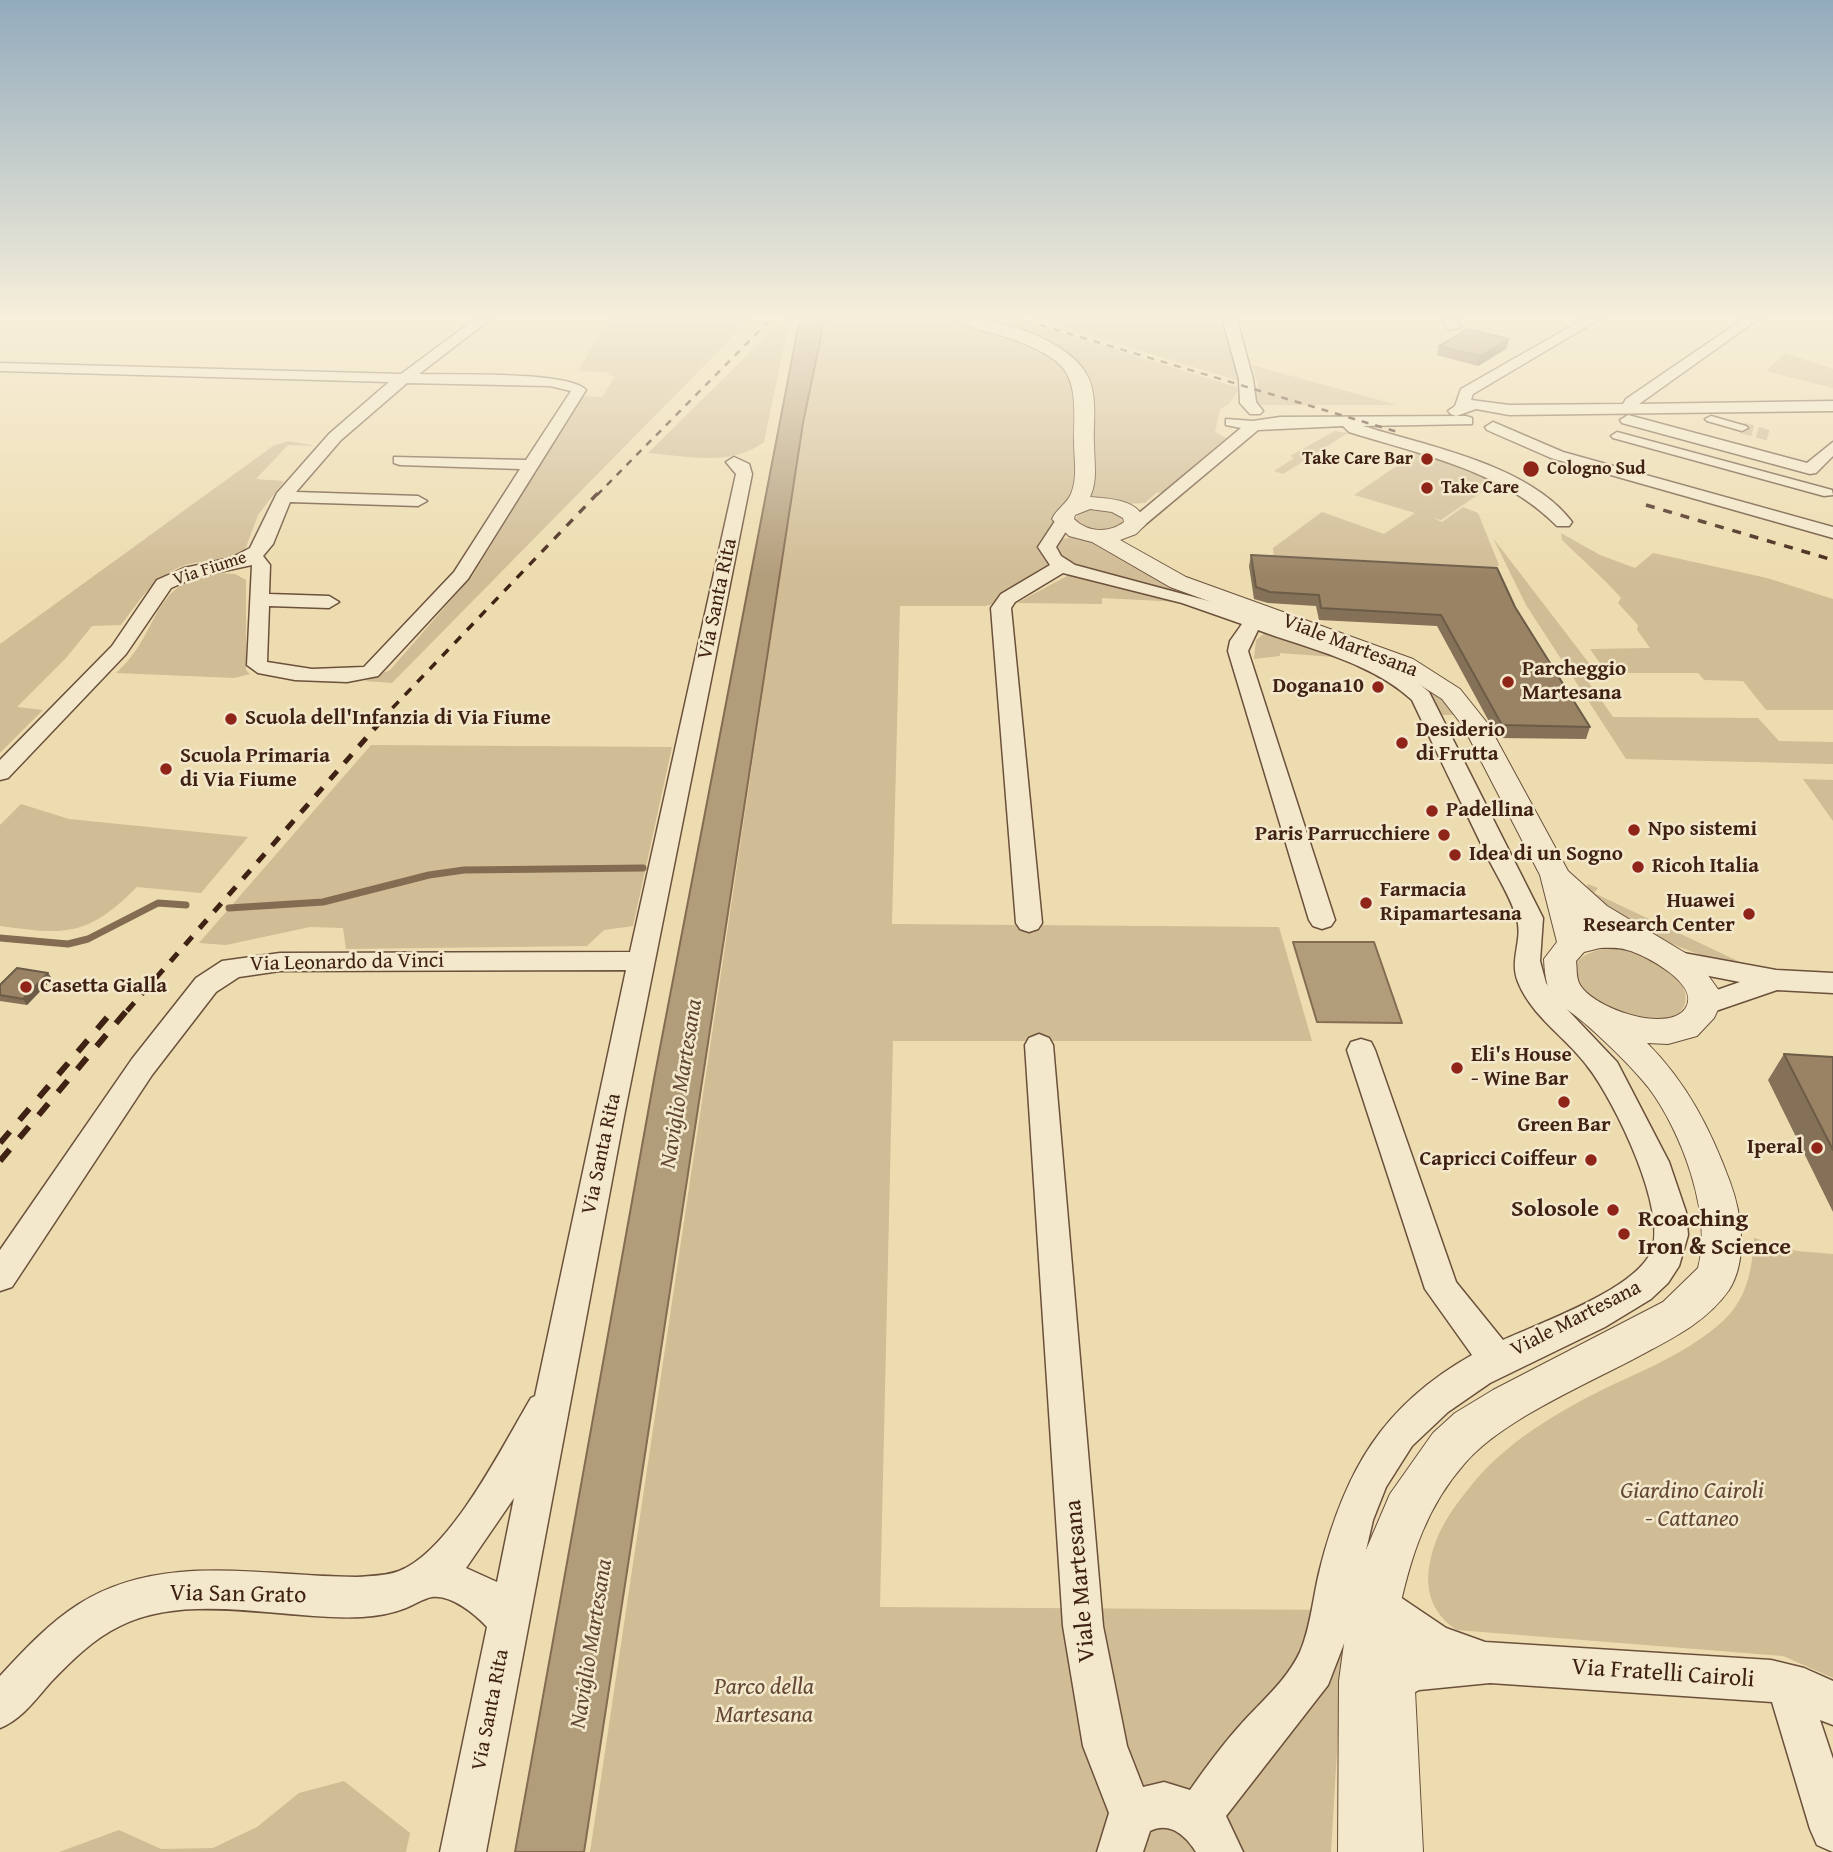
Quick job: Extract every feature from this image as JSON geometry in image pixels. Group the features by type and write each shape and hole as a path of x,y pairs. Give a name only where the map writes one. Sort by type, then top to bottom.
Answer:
{"street":[{"name":"Via Fiume","path":"0,773 120,650 164,584 181,575 237,563 253,555 264,544 283,497 351,421 375,403"},
{"path":"253,555 261,565 256,661 259,667 351,675 371,672 452,587 571,403"},
{"path":"1029,923 1001,608 1007,598 1054,557 1068,514 1085,483 1083,403"},
{"path":"1227,445 1232,417 1239,403"},
{"path":"1248,403 1259,418"},
{"path":"1461,413 1462,403"},
{"path":"1631,403 1634,416"},
{"path":"1232,417 1348,422 1461,413 1486,404 1557,455 1832,531"},
{"path":"1131,536 1159,501 1259,418 1461,413 1493,427 1634,416 1833,406"},
{"path":"1681,414 1742,428"},
{"path":"1634,416 1810,469 1833,447"},
{"path":"1711,419 1814,417 1831,421"},
{"path":"1348,422 1355,429 1510,481 1549,505 1563,522"},
{"path":"1617,436 1757,476 1828,493"},
{"path":"400,460 533,465"},
{"path":"1757,476 1773,460"},
{"name":"Via Santa Rita","path":"463,1852 641,961 744,471 734,462"},
{"path":"1085,483 1096,497 1133,515 1131,536"},
{"path":"283,497 418,501"},
{"path":"1068,514 1088,503 1114,505 1159,501"},
{"name":"Viale Martesana","path":"1068,514 1091,535 1131,536 1155,572 1404,664 1440,684 1475,724 1555,875 1573,944"},
{"path":"1054,557 1058,540 1091,535"},
{"name":"Viale Martesana","path":"1054,557 1078,573 1189,599 1382,669 1405,682 1421,697 1530,918 1531,931 1526,956 1533,985 1545,1003 1598,1055 1667,1196 1672,1212 1671,1244 1660,1268 1645,1286 1497,1360 1415,1417 1387,1450 1357,1508 1328,1627 1312,1671 1296,1695 1246,1751 1209,1834"},
{"path":"259,600 329,602"},
{"name":"Viale Martesana","path":"1253,622 1240,641 1238,651 1322,920"},
{"name":"Viale Martesana","path":"1555,875 1596,913 1668,955 1702,989 1704,1005"},
{"path":"1365,1852 1385,1591 1391,1544 1406,1510 1449,1448 1471,1428 1508,1404 1678,1315 1714,1278 1722,1237 1717,1192 1697,1142 1661,1079 1599,1016 1566,991 1560,959 1573,944 1600,937 1619,937 1668,955 1776,980 1833,983"},
{"name":"Via Leonardo da Vinci","path":"0,1277 142,1067 200,992 225,971 247,964 280,961 641,961"},
{"path":"1599,1016 1645,1031 1678,1029 1696,1020 1704,1005 1776,980"},
{"path":"1661,1079 1678,1029"},
{"name":"Viale Martesana","path":"1039,1045 1083,1626 1091,1683 1126,1835"},
{"name":"Viale Martesana","path":"1361,1050 1442,1289 1497,1360"},
{"name":"Via San Grato","path":"0,1707 79,1629 107,1611 139,1598 183,1591 361,1598 402,1590 428,1576 473,1525 553,1395"},
{"path":"428,1576 482,1595 509,1621"},
{"name":"Via Fratelli Cairoli","path":"1385,1591 1435,1645 1489,1661"},
{"name":"Via Fratelli Cairoli","path":"1376,1683 1419,1669 1489,1661 1755,1679 1788,1685 1833,1704"},
{"path":"1345,1852 1348,1716 1376,1683"},
{"path":"1376,1683 1396,1852"},
{"path":"1788,1685 1833,1829"},
{"path":"1126,1835 1147,1808 1163,1804 1181,1807 1209,1834"}],"green space":[{"path":"578,403 667,403 392,683 365,681 390,670 472,576"},
{"path":"698,403 772,403 764,442 751,450 737,455 708,458 648,453"},
{"name":"Parco della Martesana","path":"807,403 1229,403 1220,409 1215,432 1226,438 1163,492 1156,493 1145,503 1069,507 1058,540 1086,534 1145,565 1422,673 1459,715 1431,715 1405,682 1197,601 1062,566 1002,602 985,606 900,606 892,924 1279,927 1312,1041 893,1041 880,1607 1342,1610 1341,1684 1331,1852 590,1852"},
{"path":"1391,403 1397,405 1252,405"},
{"path":"1335,431 1348,433 1283,474 1274,471 1294,458 1290,456"},
{"path":"288,441 316,446 288,445 256,479 284,481 258,515 245,550 231,558 172,570 155,583 121,625 92,626 66,658 17,707 43,710 0,753 0,644 273,446"},
{"path":"1417,452 1498,481 1441,520 1433,518 1442,522 1463,507 1478,513 1499,565 1495,568 1274,561 1273,548 1322,512 1384,534 1415,513 1354,495"},
{"path":"1095,508 1111,510 1121,516 1122,523 1110,529 1098,530 1074,521 1081,511"},
{"path":"1561,533 1600,555 1635,568 1653,553 1767,578 1833,599 1833,710 1766,710 1743,681 1704,680 1698,673 1607,673 1590,649 1650,648 1637,630 1638,625 1618,603 1621,598 1562,540"},
{"path":"1493,538 1595,671 1583,674 1613,717 1758,718 1779,741 1833,742 1833,764 1626,759 1526,605"},
{"path":"219,573 235,574 246,580 246,670 250,674 234,678 116,673 141,642 168,597 180,586 196,578"},
{"path":"1067,576 1181,602 1102,598 1102,604 1017,603"},
{"path":"1265,633 1334,657 1280,653 1280,656 1254,659 1256,640"},
{"path":"371,745 672,747 633,926 604,930 587,946 346,949 343,928 310,927 226,945 199,943"},
{"path":"1803,779 1833,780 1833,821"},
{"path":"21,804 69,819 248,837 201,893 137,887 104,915 74,929 42,931 0,926 0,825"},
{"path":"1588,884 1598,888 1594,893 1742,963 1721,960 1679,947 1639,927 1602,902 1586,888"},
{"path":"1606,948 1638,953 1667,968 1682,985 1685,995 1685,1004 1680,1012 1656,1020 1638,1018 1601,1003 1586,991 1577,979 1575,966 1584,956"},
{"name":"Giardino Cairoli - Cattaneo","path":"1754,1238 1797,1251 1833,1254 1833,1678 1783,1656 1457,1630 1448,1624 1432,1600 1428,1572 1439,1534 1448,1516 1466,1492 1513,1444 1551,1418 1684,1349 1724,1320 1744,1292 1752,1261"},
{"path":"344,1781 410,1833 406,1852 59,1852 119,1830 161,1849 213,1848 257,1827 299,1793"}],"water":[{"name":"Naviglio Martesana","path":"783,403 807,403 584,1852 515,1852 654,1079"},
{"path":"1293,942 1374,942 1402,1023 1317,1022"}],"building":[{"name":"Parcheggio Martesana","path":"1251,555 1497,568 1515,607 1590,727 1502,725 1441,615 1321,608 1319,595 1270,592 1256,587"},
{"name":"Casetta Gialla","path":"17,968 48,973 23,999 0,995 0,985"},
{"path":"1784,1054 1833,1057 1833,1150"}],"waterway":[{"path":"229,908 323,902 429,875 464,870 643,868"},
{"path":"0,938 68,944 88,939 158,903 186,905"}],"tunnel":[{"path":"1742,428 1771,436"}],"railway":[{"path":"597,495 688,403"},
{"path":"1302,403 1401,433"},
{"path":"380,721 598,493"},
{"path":"1646,505 1833,560"},
{"path":"127,1011 382,720"},
{"path":"0,1161 128,1009"},
{"path":"0,1143 110,1014"}],"place":[{"name":"Take Care Bar","path":"1427,459"},
{"name":"Cologno Sud","path":"1531,469"},
{"name":"Take Care","path":"1427,488"},
{"name":"Parcheggio Martesana","path":"1508,682"},
{"name":"Dogana10","path":"1378,687"},
{"name":"Scuola dell'Infanzia di Via Fiume","path":"231,719"},
{"name":"Desiderio di Frutta","path":"1402,743"},
{"name":"Scuola Primaria di Via Fiume","path":"166,769"},
{"name":"Padellina","path":"1432,811"},
{"name":"Npo sistemi","path":"1634,830"},
{"name":"Paris Parrucchiere","path":"1444,835"},
{"name":"Idea di un Sogno","path":"1455,855"},
{"name":"Ricoh Italia","path":"1638,867"},
{"name":"Farmacia Ripamartesana","path":"1366,903"},
{"name":"Huawei Research Center","path":"1749,914"},
{"name":"Casetta Gialla","path":"26,987"},
{"name":"Eli's House - Wine Bar","path":"1457,1068"},
{"name":"Green Bar","path":"1564,1102"},
{"name":"Iperal","path":"1817,1148"},
{"name":"Capricci Coiffeur","path":"1591,1160"},
{"name":"Solosole","path":"1613,1210"},
{"name":"Rcoaching Iron & Science","path":"1624,1234"}]}
